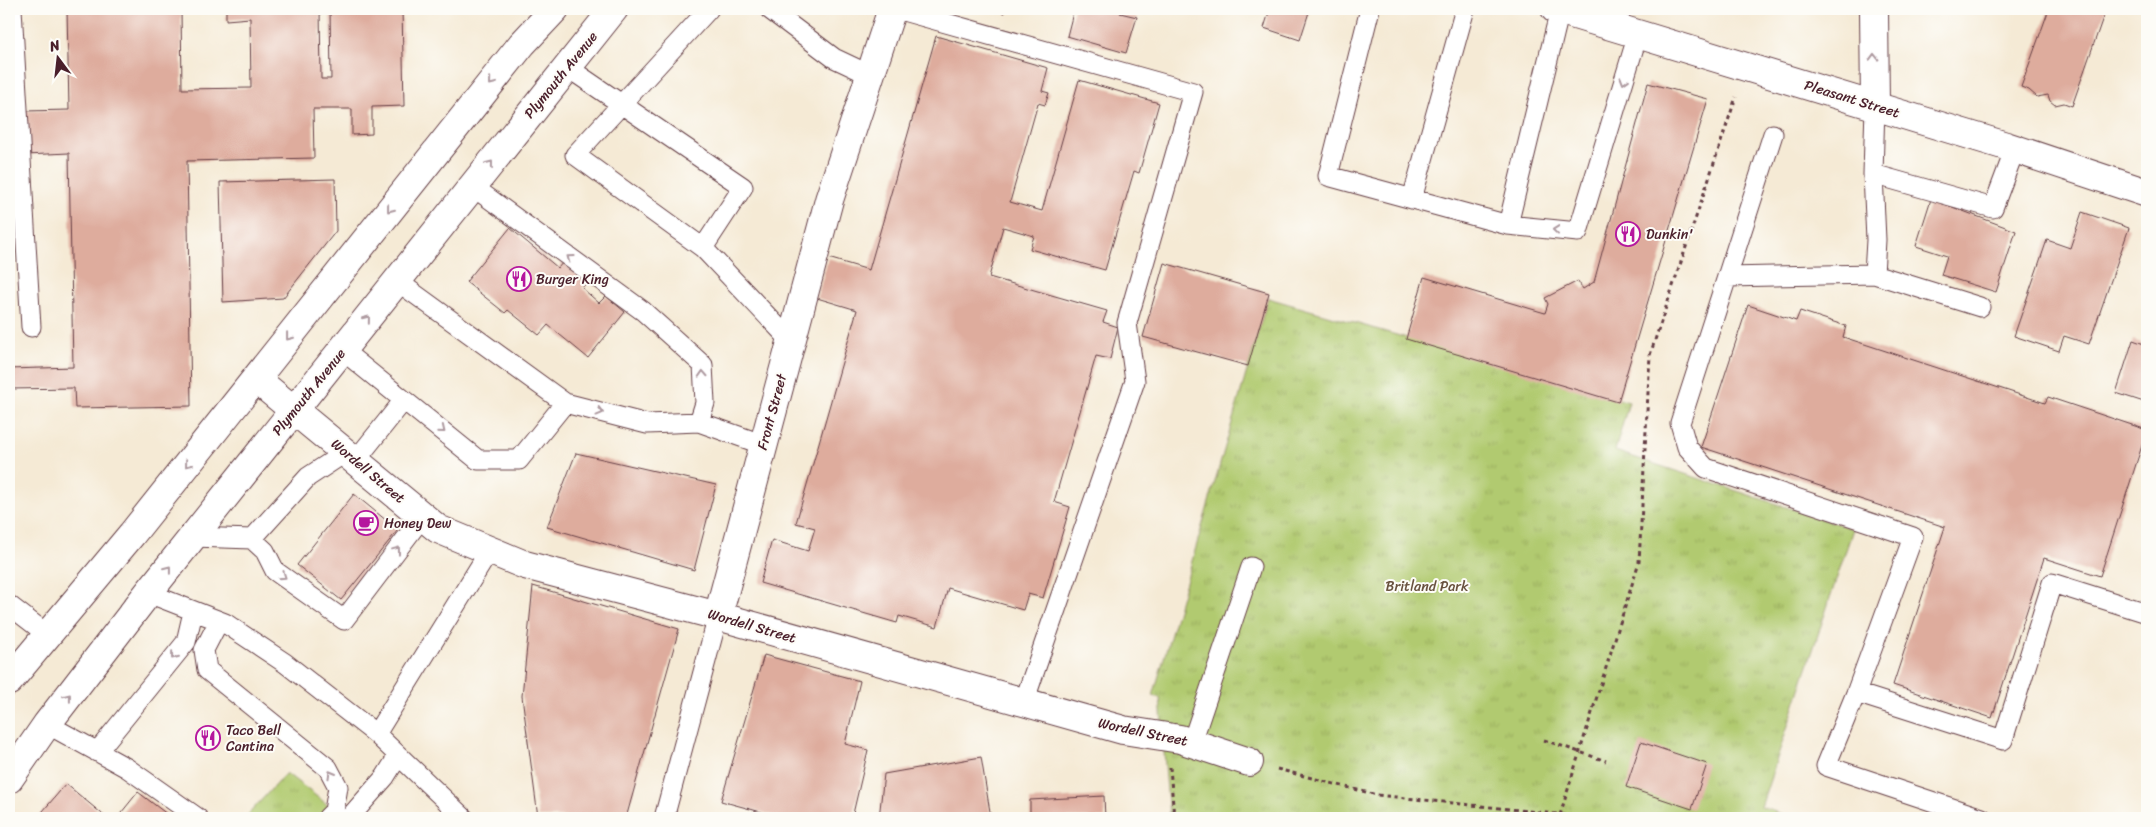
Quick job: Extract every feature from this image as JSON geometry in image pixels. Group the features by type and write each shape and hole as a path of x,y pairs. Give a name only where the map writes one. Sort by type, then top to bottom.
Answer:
{"main road":[{"path":"522,44 544,9"},
{"path":"9,680 132,534 522,44 555,9"},
{"name":"Plymouth Avenue","path":"9,780 47,724 148,593 614,9"},
{"name":"Front Street","path":"718,616 829,200 892,9"},
{"name":"Pleasant Street","path":"1558,9 2015,149 2147,193"},
{"path":"1874,9 1875,106"},
{"name":"Wordell Street","path":"256,379 438,528 525,565 718,616 1123,730 1180,739 1249,762"}],"lane":[{"path":"12,9 31,327"},
{"path":"709,9 575,155 703,248 791,341"},
{"path":"768,9 834,58 870,75"},
{"path":"896,9 1193,92 1127,323 1134,381 1024,702"},
{"path":"1370,9 1328,176 1508,225 1578,232 1638,34"},
{"path":"1412,199 1465,9"},
{"path":"1508,225 1558,9"},
{"path":"567,67 743,187 703,248"},
{"path":"1874,274 1876,240 1872,174 1875,106"},
{"path":"1773,134 1680,422 1687,447 1706,468 1913,537 1856,692 1826,766 1982,818"},
{"path":"1872,174 1993,208 2015,149"},
{"path":"472,186 643,311 703,365 705,403 699,422"},
{"path":"1727,277 1874,274 1980,306"},
{"path":"397,281 565,402 646,424 699,422 764,445"},
{"path":"342,350 478,460 519,460 565,402"},
{"path":"252,540 308,477 351,456 404,400"},
{"path":"193,537 252,540 265,551 276,571 344,620 423,516"},
{"path":"376,734 490,550"},
{"path":"1180,739 1251,567"},
{"path":"1856,692 2003,740 2052,584 2147,613"},
{"path":"148,593 219,621 285,663 376,734 464,818"},
{"path":"9,605 48,635"},
{"path":"97,752 186,642 193,612"},
{"name":"Front Street","path":"664,818 718,616"},
{"path":"219,621 204,650 207,670 328,768 338,787 334,811 327,818"},
{"path":"47,724 127,768 198,818"},
{"path":"349,818 385,777 398,756"}],"path":[{"path":"1560,814 1639,562 1650,355 1745,67"},
{"path":"1174,818 1180,739"},
{"path":"1544,740 1606,761"},
{"path":"1249,762 1377,795 1594,818"}],"green space":[{"name":"Britland Park","path":"1268,298 1629,402 1615,451 1853,529 1761,807 1793,818 1169,818 1160,698 1153,696"},
{"path":"286,773 345,818 245,818"}],"building":[{"path":"67,9 181,9 182,89 251,88 250,18 226,20 226,9 320,9 321,79 331,79 330,9 402,9 404,106 372,107 372,134 352,135 352,109 313,109 314,158 187,161 191,406 75,408 74,388 9,389 9,369 73,367 69,153 25,155 25,111 69,110"},
{"path":"989,9 1005,9 1004,13"},
{"path":"1074,9 1121,9 1120,13 1137,17 1126,53 1067,36"},
{"path":"1270,9 1310,9 1300,40 1264,28"},
{"path":"2049,9 2106,9 2072,106 2064,103 2055,105 2050,101 2048,95 2037,97 2029,90 2021,87"},
{"path":"936,36 1048,68 1042,91 1049,93 1045,105 1038,103 1010,202 1042,211 1079,80 1159,103 1139,173 1134,171 1105,270 1030,249 1034,236 1003,227 989,277 1107,311 1103,322 1118,327 1110,359 1096,356 1054,502 1070,507 1043,598 1028,594 1023,610 948,588 937,627 899,616 897,623 760,583 772,540 808,551 815,528 796,523 857,310 817,298 828,258 869,270"},
{"path":"1648,83 1708,99 1618,402 1406,339 1424,277 1545,313 1548,304 1545,298 1578,281 1583,289 1594,282"},
{"path":"335,179 336,231 283,298 223,302 220,182"},
{"path":"1931,199 2016,231 1996,292 1941,275 1947,256 1916,246"},
{"path":"2082,212 2129,228 2089,344 2064,336 2059,351 2014,336 2047,240 2070,248"},
{"path":"510,228 558,268 563,262 587,282 582,288 599,303 606,296 625,312 588,358 548,325 539,335 508,310 505,313 466,282"},
{"path":"1164,263 1269,293 1248,366 1143,337"},
{"path":"1748,305 1796,321 1800,311 1846,326 1843,337 2045,403 2048,397 2147,430 2100,576 2044,558 1992,718 1893,685 1945,527 1701,447"},
{"path":"2133,340 2147,345 2147,384 2145,391 2147,392 2147,403 2116,393"},
{"path":"576,453 716,485 694,570 547,527"},
{"path":"354,494 398,530 341,600 297,565"},
{"path":"533,586 679,629 626,818 538,817 522,696"},
{"path":"764,655 860,681 845,744 868,750 852,818 783,818 721,801"},
{"path":"1641,742 1707,764 1692,809 1626,787"},
{"path":"981,757 991,818 879,818 884,774"},
{"path":"66,784 107,818 37,818"},
{"path":"138,792 172,818 117,818"},
{"path":"1104,796 1105,818 1030,818 1030,800"}],"place":[{"name":"Dunkin'","path":"1628,234"},
{"name":"Burger King","path":"519,279"},
{"name":"Honey Dew","path":"366,523"},
{"name":"Taco Bell Cantina","path":"208,738"}]}
